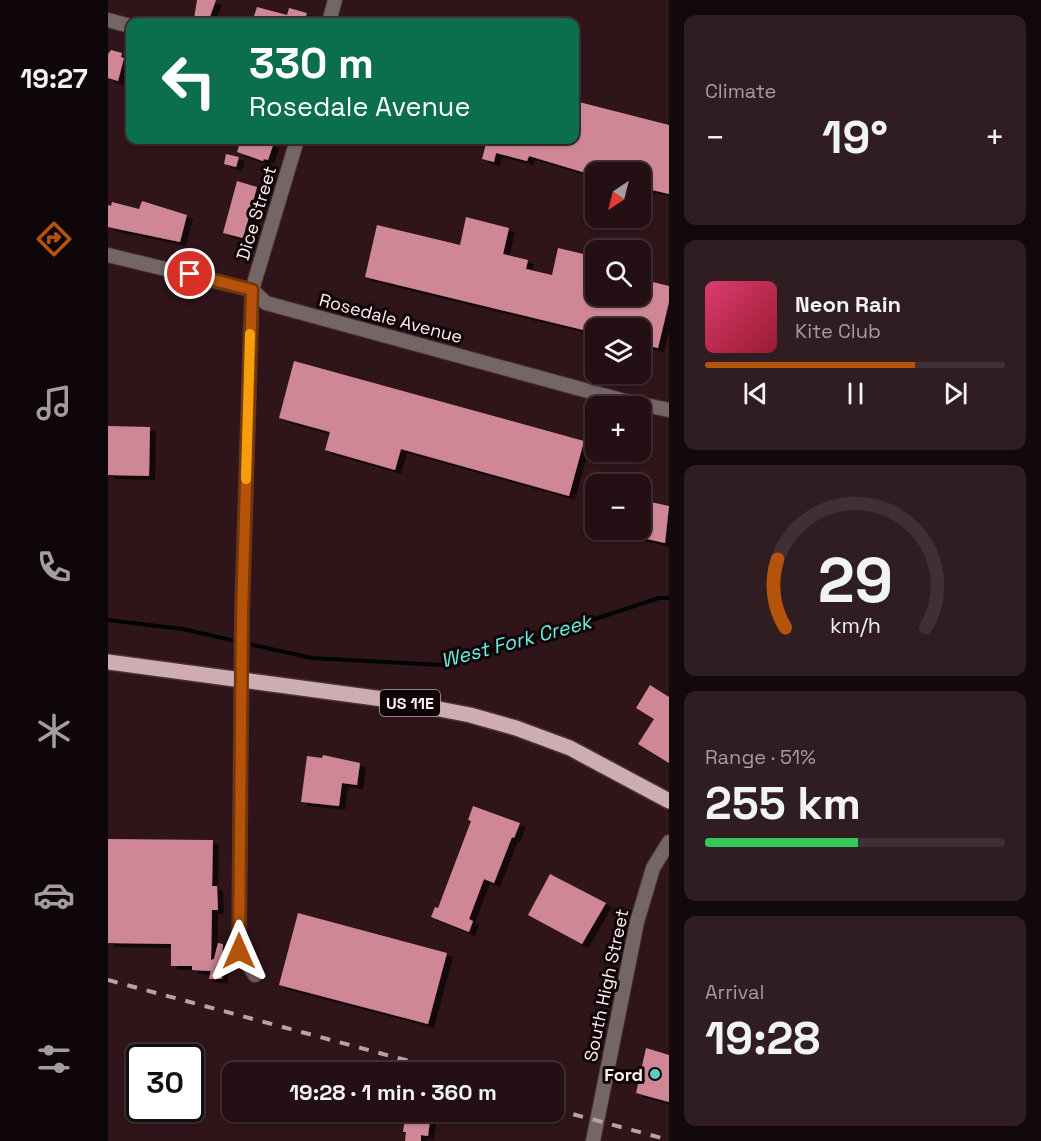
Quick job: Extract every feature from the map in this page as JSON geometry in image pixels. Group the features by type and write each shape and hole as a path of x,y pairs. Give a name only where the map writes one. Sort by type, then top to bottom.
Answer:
{"main road":[{"name":"US 11E","path":"108,662 407,702 516,728 570,748 669,801"}],"street":[{"path":"330,18 335,0"},
{"path":"108,20 126,25"},
{"name":"Dice Street","path":"255,975 239,951 242,680 252,290 296,144"},
{"name":"Rosedale Avenue","path":"108,255 252,290 266,303 621,400 669,410"},
{"name":"South High Street","path":"593,1141 637,922 653,868 669,842"}],"building":[{"path":"197,0 216,0 209,18 194,18"},
{"path":"257,7 287,15 289,8 307,13 305,18 253,18"},
{"path":"111,50 122,53 121,57 124,58 118,81 108,78 108,54"},
{"path":"579,102 669,125 669,194 651,190 651,162 585,162 585,173 529,156 527,161 496,153 494,162 482,159 486,144 579,144"},
{"path":"240,144 273,145 268,160 263,161 237,152"},
{"path":"226,154 239,157 236,167 224,164"},
{"path":"237,181 257,187 243,238 223,233"},
{"path":"142,201 187,215 180,242 108,227 108,205 111,206 112,202 139,209"},
{"path":"466,217 509,228 503,254 528,260 526,269 552,275 558,248 585,254 585,306 651,306 651,282 669,286 669,302 658,348 651,346 651,318 585,318 585,330 365,277 377,225 460,245"},
{"path":"294,361 584,441 569,496 401,449 395,470 325,450 330,432 279,418"},
{"path":"108,426 150,427 149,476 108,475"},
{"path":"651,502 669,506 665,543 651,540"},
{"path":"650,685 669,697 669,763 638,744 654,719 636,708"},
{"path":"323,755 360,763 357,785 342,783 339,806 301,802 307,756 322,758"},
{"path":"473,806 520,823 494,883 484,879 469,919 473,921 469,932 431,917 435,907 438,908 471,821 468,820"},
{"path":"108,839 213,840 212,886 217,886 218,910 212,910 211,960 214,959 218,943 223,944 222,979 209,979 211,971 192,970 192,966 171,966 171,944 108,943"},
{"path":"550,874 606,903 582,944 528,915"},
{"path":"298,913 447,953 428,1024 279,985"},
{"name":"Ford","path":"646,1048 669,1055 669,1102 636,1093"},
{"path":"404,1122 430,1122 428,1136 421,1135 421,1141 405,1141 406,1132 403,1132"}],"waterway":[{"name":"West Fork Creek","path":"253,645 312,658 441,665 537,638 659,598 669,598"},
{"name":"West Fork Creek","path":"108,620 183,629 231,640"}],"railway":[{"path":"108,980 413,1062"},
{"path":"564,1112 669,1140"}],"slow traffic":[{"path":"246,479 250,334"}],"place":[{"name":"Ford","path":"655,1074"}],"route":[{"path":"190,274 252,290 240,708 239,951"}]}
